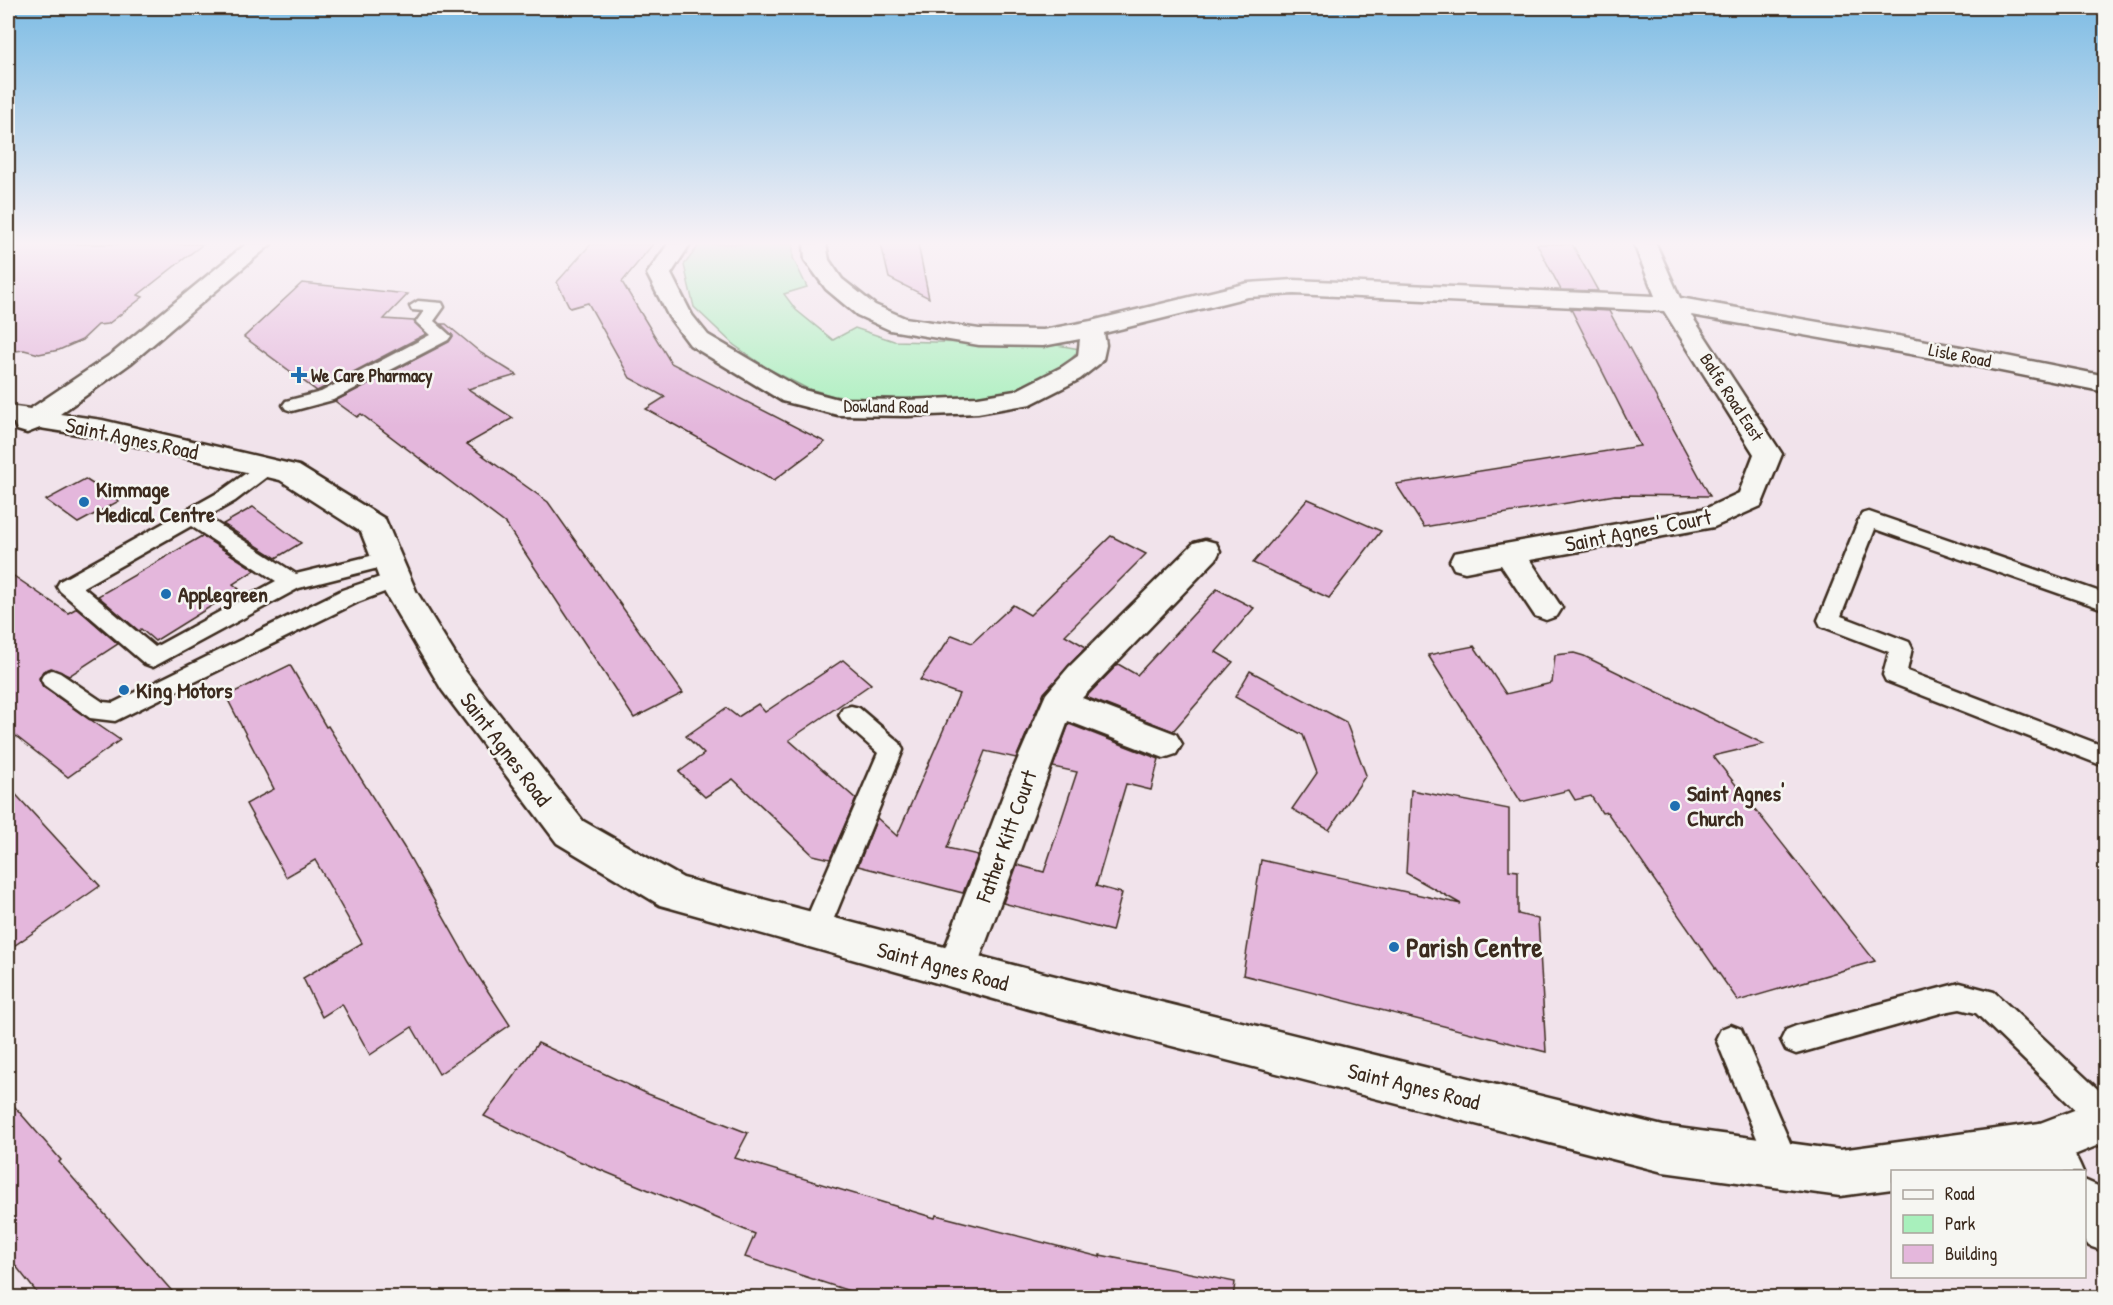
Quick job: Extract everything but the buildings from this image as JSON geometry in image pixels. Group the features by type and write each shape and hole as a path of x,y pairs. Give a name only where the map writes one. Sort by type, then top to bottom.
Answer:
{"street":[{"path":"8,435 22,416 122,358 186,305"},
{"name":"Dowland Road","path":"675,305 699,340 791,395 838,406 907,408 978,405 1022,398 1071,373 1090,359 1093,345 1091,329"},
{"path":"860,305 899,325 979,337 1043,338 1091,329 1188,305"},
{"name":"Balfe Road East","path":"1673,305 1768,454"},
{"name":"Lisle Road","path":"1677,305 1961,355 2106,384"},
{"name":"Saint Agnes Road","path":"22,416 102,429 289,473 374,526 401,593 454,681 570,832 674,893 957,969 1663,1149 1840,1173 2050,1159 2106,1119"},
{"name":"Saint Agnes' Court","path":"1465,561 1714,517 1751,499 1768,454"},
{"name":"Father Kitt Court","path":"957,969 1024,787 1058,703 1081,676 1205,551"},
{"path":"1509,553 1546,608"},
{"path":"1058,703 1164,744"},
{"path":"2086,1204 2106,1229"}],"lane":[{"path":"292,405 327,396 442,336 424,322 436,307 418,306"},
{"path":"266,468 228,496 68,586 153,658 293,582 391,569"},
{"path":"192,517 293,582"},
{"path":"2106,602 1869,519 1828,620 1901,648 1894,675 2106,757"},
{"path":"52,679 98,711 115,712 350,596 391,569"},
{"path":"814,931 891,750 852,715"},
{"path":"1796,1040 1944,999 1960,996 1984,1002 2106,1119"},
{"path":"1731,1039 1784,1166"}],"green space":[{"path":"694,305 792,305 833,340 855,328 894,341 1057,345 1080,349 1065,366 1040,381 1000,397 868,400 834,396 806,388 767,368 734,345"}],"place":[{"name":"We Care Pharmacy","path":"299,375"},
{"name":"Kimmage Medical Centre","path":"84,502"},
{"name":"Applegreen","path":"166,594"},
{"name":"King Motors","path":"124,690"},
{"name":"Saint Agnes' Church","path":"1675,806"},
{"name":"Parish Centre","path":"1394,947"}]}
